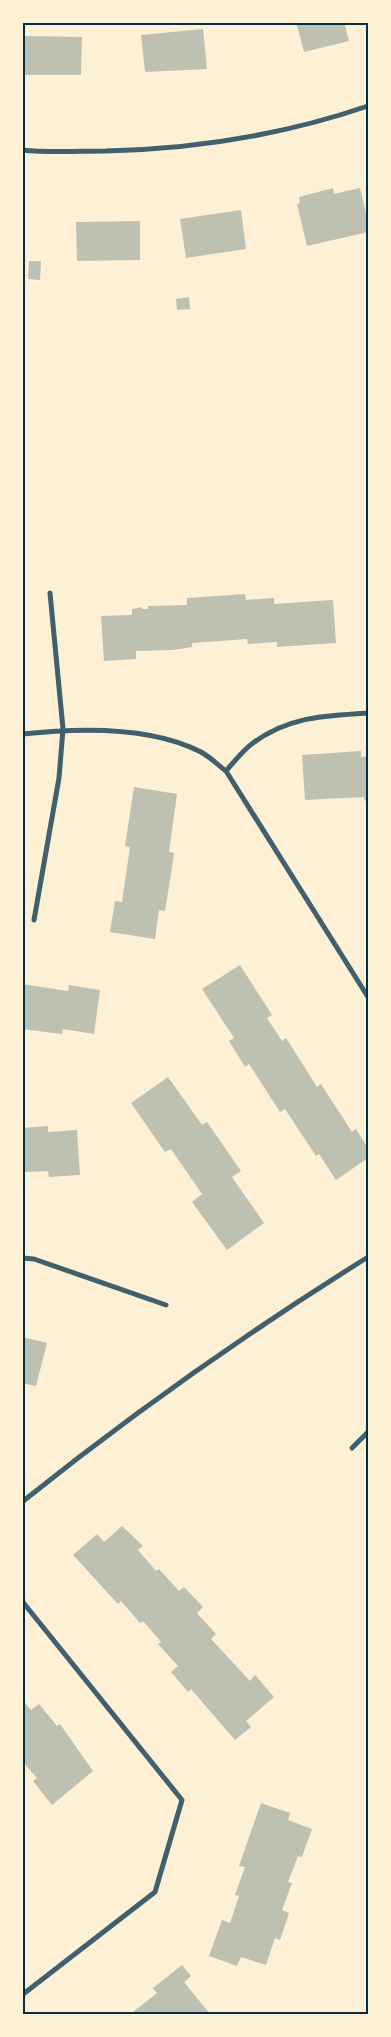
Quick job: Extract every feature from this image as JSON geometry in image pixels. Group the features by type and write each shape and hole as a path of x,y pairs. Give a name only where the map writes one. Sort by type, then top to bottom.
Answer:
{"street":[{"path":"22,150 155,150 202,145 290,129 368,106"},
{"path":"34,920 59,778 63,729 50,593"},
{"path":"226,771 252,744 276,729 304,718 368,713"},
{"path":"22,734 63,729 152,736 201,752 226,771 368,997"},
{"path":"22,1502 140,1411 244,1337 368,1256"},
{"path":"22,1258 166,1305"},
{"path":"352,1448 368,1432"},
{"path":"22,1601 182,1800 155,1892 22,1995"}],"building":[{"path":"296,22 344,22 349,41 304,52"},
{"path":"203,29 207,69 145,72 141,35"},
{"path":"22,36 82,37 81,75 22,75"},
{"path":"333,188 334,194 360,188 368,222 368,232 307,246 297,204 300,203 299,197"},
{"path":"241,210 246,249 186,258 180,219"},
{"path":"140,221 140,260 77,261 76,222"},
{"path":"29,261 41,261 40,280 28,279"},
{"path":"189,297 190,309 177,310 176,299"},
{"path":"245,594 246,600 274,598 274,604 333,600 336,643 277,647 277,642 248,644 247,639 192,643 192,647 173,650 136,651 136,659 104,661 101,616 132,615 132,609 142,607 142,609 148,609 148,606 187,605 187,598"},
{"path":"361,751 361,757 368,756 368,800 365,801 364,797 305,800 302,755"},
{"path":"134,787 177,794 169,852 174,853 170,880 165,911 159,910 155,939 110,932 115,901 122,902 130,847 125,846"},
{"path":"240,965 272,1015 267,1018 282,1041 286,1038 317,1087 321,1084 352,1132 356,1129 368,1148 368,1158 336,1180 319,1154 316,1156 285,1109 280,1112 249,1064 245,1067 229,1041 234,1038 202,989"},
{"path":"22,984 68,991 69,985 100,990 94,1034 63,1029 62,1034 22,1029"},
{"path":"168,1077 202,1125 207,1122 241,1171 232,1177 264,1223 227,1250 192,1202 202,1194 171,1149 165,1152 131,1103"},
{"path":"48,1126 48,1132 77,1130 80,1175 49,1177 48,1171 22,1172 22,1128"},
{"path":"22,1337 47,1343 36,1386 22,1383"},
{"path":"122,1526 143,1546 138,1550 156,1571 159,1569 179,1591 184,1587 203,1607 197,1613 216,1634 211,1639 250,1681 255,1675 274,1697 246,1721 251,1727 235,1740 191,1689 188,1692 171,1672 178,1666 158,1644 161,1642 143,1621 140,1623 121,1601 118,1604 73,1555 97,1534 104,1542"},
{"path":"22,1699 31,1710 39,1704 57,1726 60,1724 93,1771 52,1805 33,1781 37,1778 22,1761"},
{"path":"261,1803 290,1813 288,1820 312,1829 302,1857 298,1856 288,1882 292,1883 282,1910 289,1913 280,1940 275,1938 266,1965 241,1957 237,1966 209,1956 222,1920 230,1923 239,1896 235,1895 245,1867 239,1866"},
{"path":"182,1965 191,1976 184,1982 210,2014 135,2014 133,2012 157,1993 153,1988"}]}
